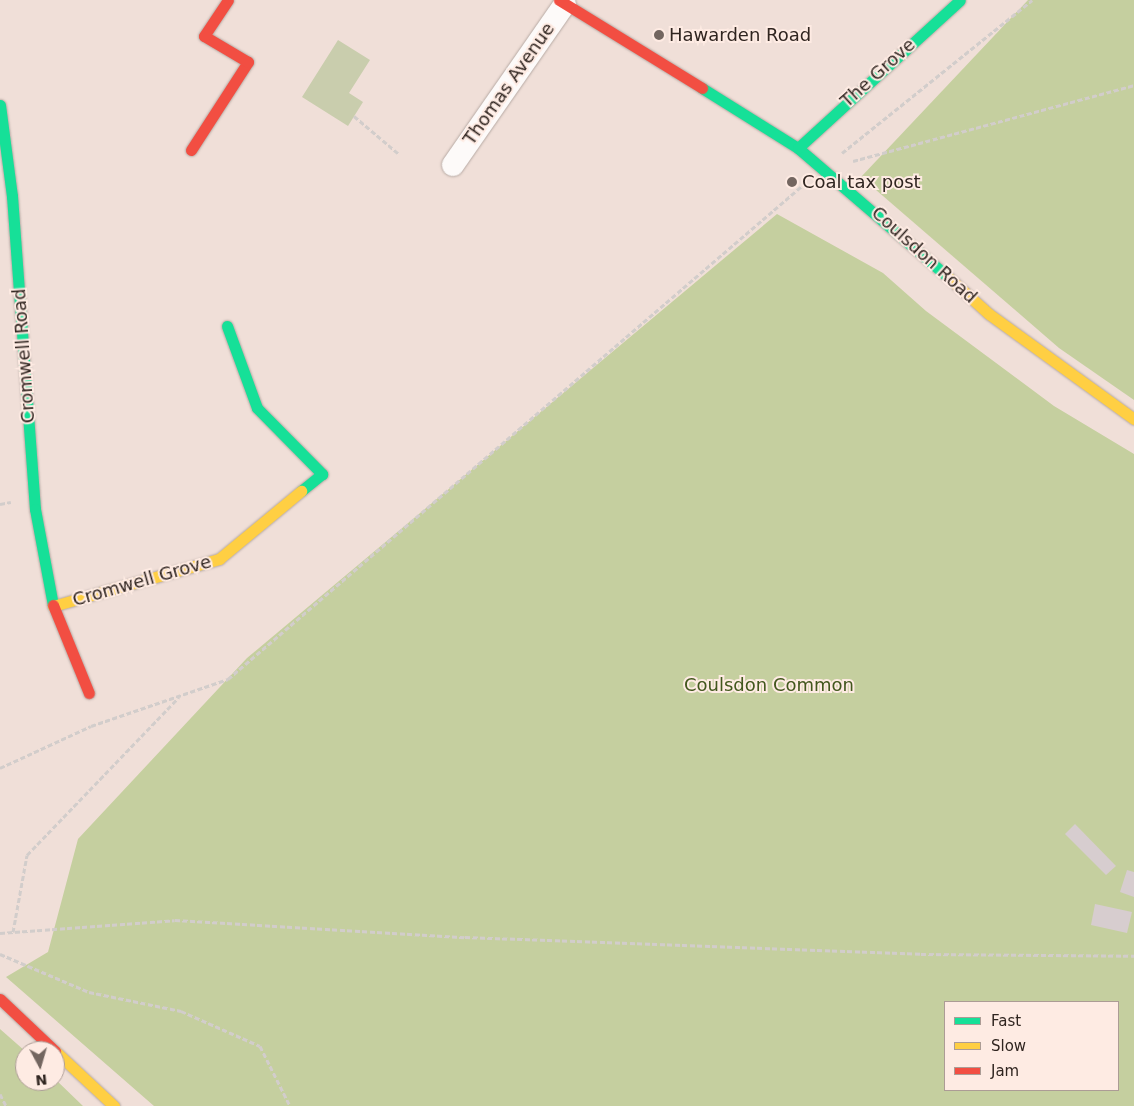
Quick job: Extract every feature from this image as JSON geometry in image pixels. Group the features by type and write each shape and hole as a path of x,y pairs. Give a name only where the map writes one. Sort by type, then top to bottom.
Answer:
{"street":[{"path":"191,150 248,62 204,36 228,0"},
{"name":"The Grove","path":"798,148 960,0"},
{"name":"Coulsdon Road","path":"562,2 798,148 821,170 885,218 989,314 1134,420"},
{"name":"Thomas Avenue","path":"453,165 562,2"},
{"name":"Cromwell Road","path":"0,105 12,196 34,509 53,606 89,693"},
{"name":"Cromwell Grove","path":"53,606 219,559 322,474 257,408 227,326"},
{"path":"0,999 44,1041"},
{"path":"65,1060 114,1106"}],"path":[{"path":"0,768 91,726 228,679 821,170 1032,0"},
{"path":"821,170 1134,85"},
{"path":"354,116 399,154"},
{"path":"13,932 27,855 181,695"},
{"path":"0,933 175,920 524,939 922,954 1134,956"},
{"path":"0,954 89,992 181,1011 260,1046 290,1106"},
{"path":"0,1094 6,1106"}],"green space":[{"path":"1028,0 1134,0 1134,400 1059,348 861,177"},
{"path":"338,40 370,60 349,93 363,102 348,126 302,97"},
{"name":"Coulsdon Common","path":"777,214 883,273 926,311 1054,406 1134,454 1134,1106 154,1106 6,977 48,952 78,839 247,658"},
{"path":"0,1029 15,1042 15,1091 65,1091 65,1089 83,1106 0,1106"}],"building":[{"path":"1075,824 1116,866 1106,875 1065,834"},
{"path":"1127,870 1134,872 1134,897 1120,892"},
{"path":"1095,904 1132,912 1127,933 1091,925"}],"traffic: fast":[{"path":"798,148 960,0"},
{"path":"702,88 798,148 948,277"},
{"path":"0,105 12,196 35,509 53,605"},
{"path":"227,326 257,408 322,474 301,491"}],"traffic: slow":[{"path":"948,277 989,314 1134,419"},
{"path":"53,606 219,559 301,491"},
{"path":"65,1060 114,1106"}],"traffic: jam":[{"path":"191,150 248,62 204,36 228,0"},
{"path":"559,0 702,88"},
{"path":"53,605 89,693"},
{"path":"0,999 44,1041"}],"place":[{"name":"Hawarden Road","path":"659,35"},
{"name":"Coal tax post","path":"792,182"}]}
